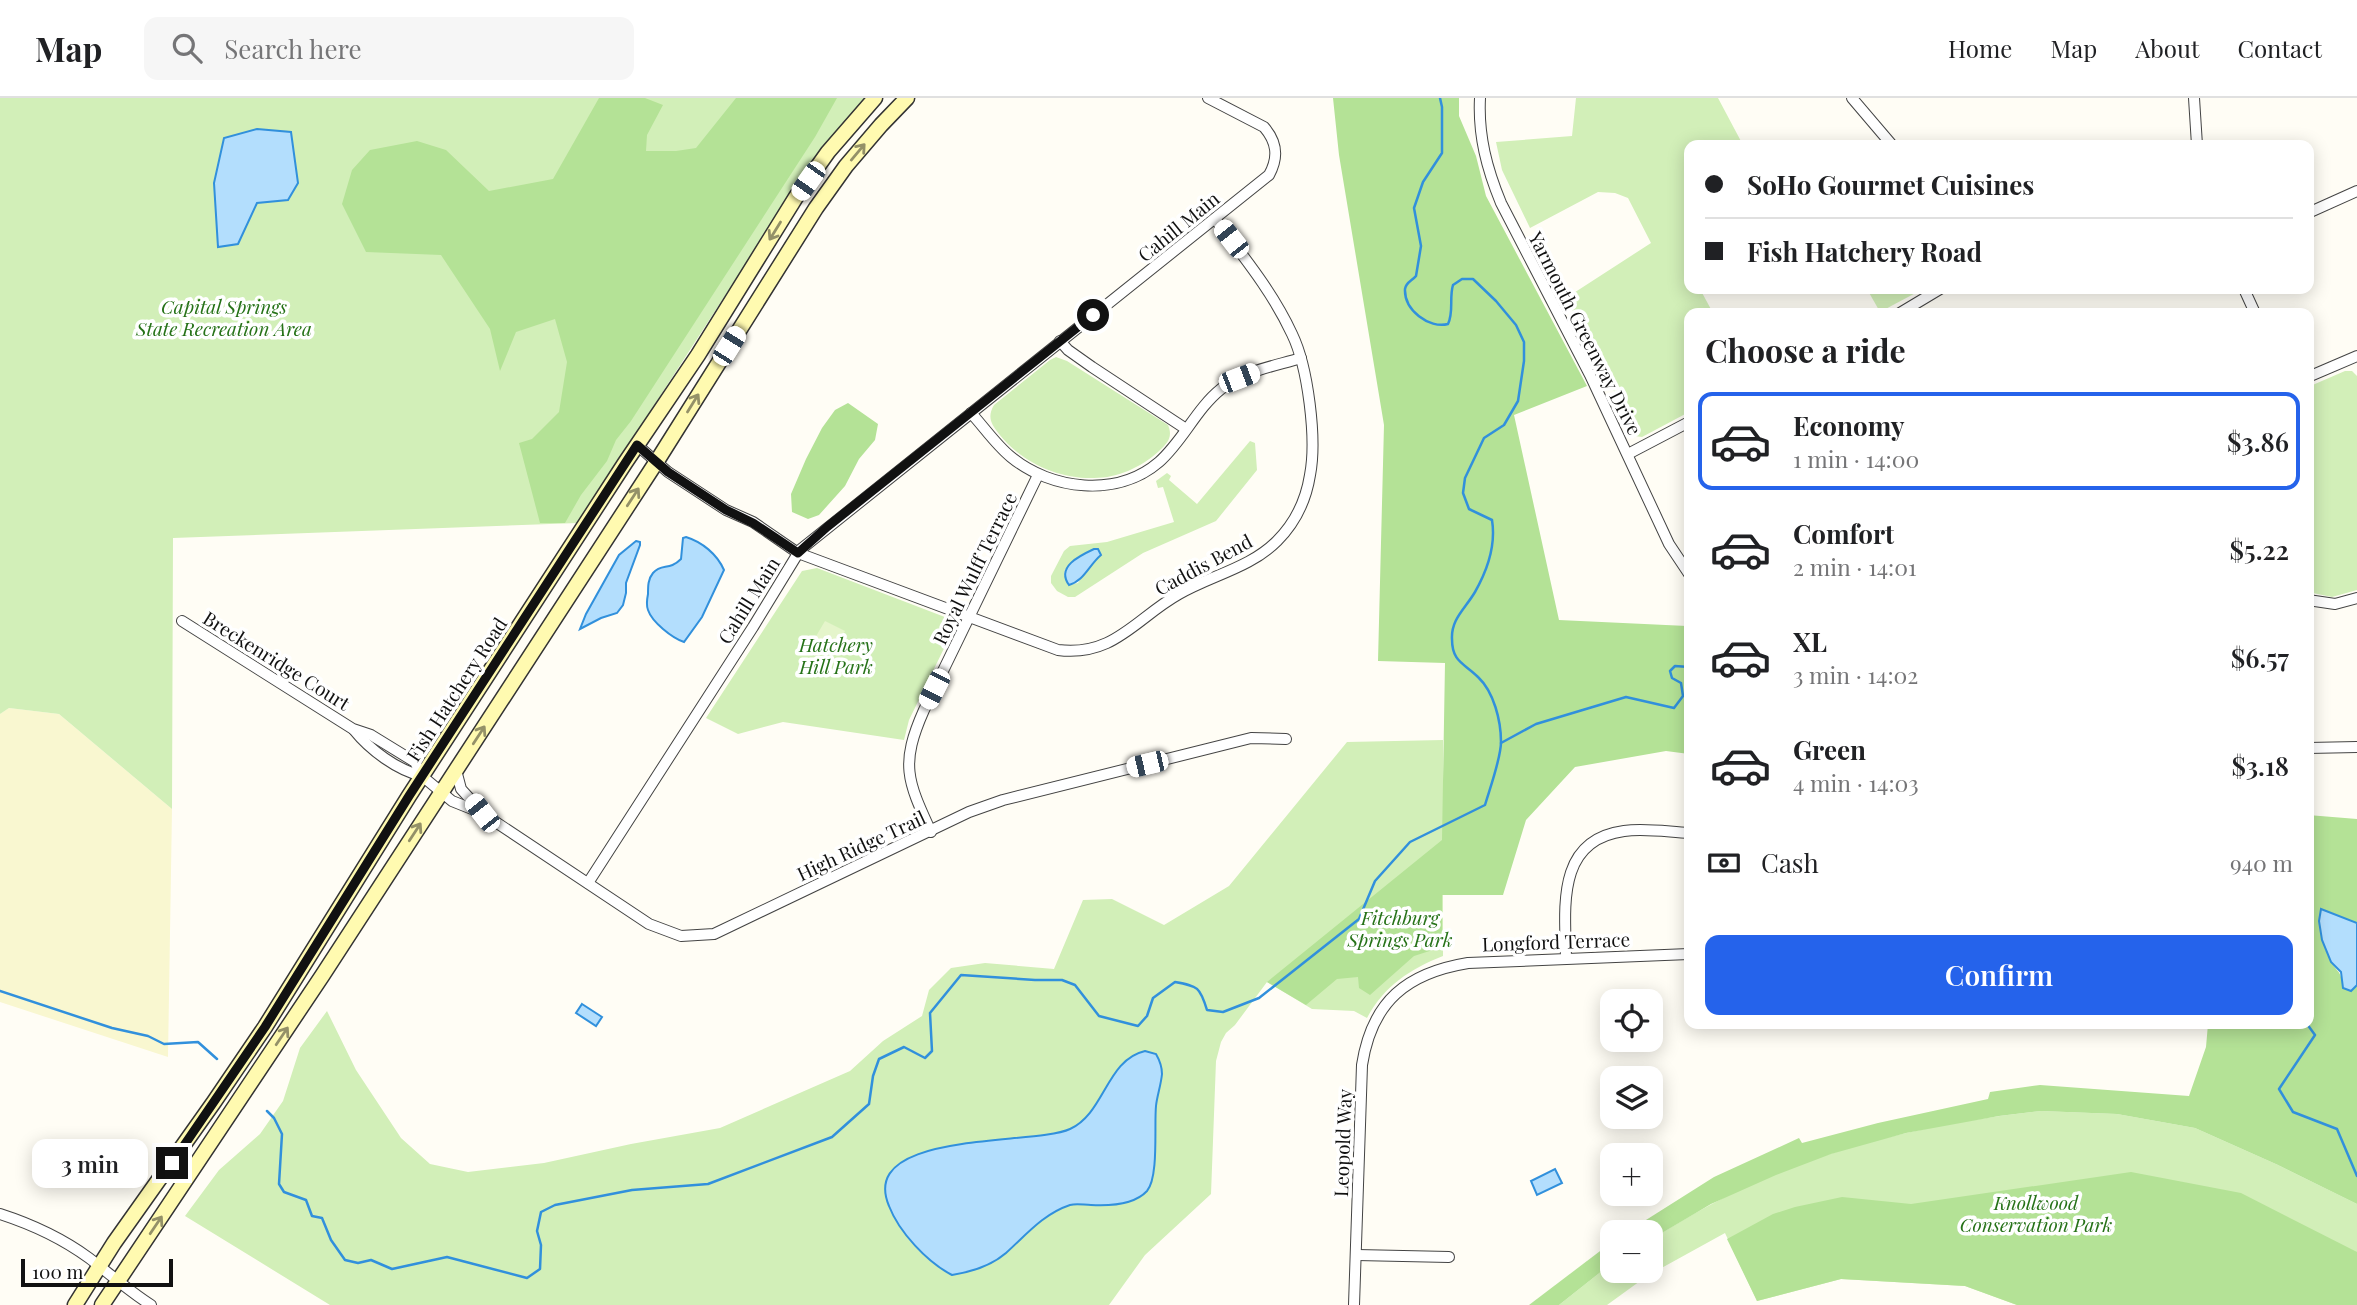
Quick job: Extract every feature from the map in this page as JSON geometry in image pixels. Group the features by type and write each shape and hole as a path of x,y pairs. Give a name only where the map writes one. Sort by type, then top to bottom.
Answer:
{"main road":[{"name":"Fish Hatchery Road","path":"102,1305 109,1275 422,776 698,355 796,197 828,152 875,98"},
{"name":"Fish Hatchery Road","path":"75,1305 109,1275 322,976 657,461 816,208 846,166 907,98"}],"street":[{"name":"Cahill Main","path":"588,883 798,553 827,527 1269,175 1276,160 1271,134 1264,127 1208,98"},
{"name":"Yarmouth Greenway Drive","path":"1480,98 1479,119 1483,151 1497,194 1590,375 1669,544 1684,567"},
{"path":"1852,98 1888,140"},
{"path":"2194,98 2197,140"},
{"path":"2314,210 2357,191"},
{"name":"Caddis Bend","path":"637,445 668,472 798,553 1058,650 1091,650 1122,636 1170,599 1245,565 1267,551 1294,520 1304,499 1312,455 1310,410 1301,358 1292,332 1259,275 1215,219"},
{"path":"1911,308 1932,294"},
{"path":"1060,341 1092,367 1186,429"},
{"path":"2314,375 2357,357"},
{"path":"971,413 1008,455 1038,475 1086,486 1122,482 1159,463 1210,399 1223,387 1259,370 1301,358"},
{"path":"1628,454 1684,425"},
{"name":"Royal Wulff Terrace","path":"931,832 912,792 908,767 910,746 924,710 1038,475"},
{"path":"2314,601 2335,604 2357,598"},
{"name":"Breckenridge Court","path":"182,621 353,729 371,735 415,762 422,776"},
{"name":"High Ridge Trail","path":"422,776 452,801 482,813 660,929 681,936 707,936 969,812 1076,781 1251,738 1286,739"},
{"path":"2314,748 2357,747"},
{"name":"High Ridge Trail","path":"456,770 460,789 482,813"},
{"path":"1566,958 1566,887 1576,861 1588,847 1603,837 1622,831 1684,833"},
{"name":"Longford Terrace","path":"1370,1034 1389,1001 1416,978 1430,972 1468,963 1684,954"},
{"name":"Leopold Way","path":"1354,1305 1362,1076 1365,1048 1370,1034"},
{"path":"0,1214 21,1221 64,1243 151,1305"},
{"path":"1357,1255 1449,1257"}],"shaded area":[{"path":"9,708 59,714 172,809 168,1057 0,1002 0,714"}],"green space":[{"name":"Capital Springs State Recreation Area","path":"0,98 866,98 828,141 792,192 578,523 173,538 172,809 59,714 9,708 0,714"},
{"path":"599,98 645,98 663,105 647,135 646,151 676,151 696,148 736,98 837,98 815,137 631,421 616,440 607,461 581,495 565,523 540,523 519,443 532,439 559,412 567,362 555,319 516,332 500,371 490,329 441,255 366,252 342,204 352,170 370,150 417,141 446,150 489,191 553,179"},
{"name":"Fitchburg Springs Park","path":"1333,98 1459,98 1459,116 1476,156 1486,196 1587,386 1514,415 1559,620 1684,626 1684,753 1666,751 1575,767 1526,820 1503,895 1442,895 1442,947 1414,956 1370,995 1359,988 1358,977 1337,979 1306,1005 1267,982 1442,840 1445,663 1378,661 1384,425 1339,155"},
{"path":"1576,98 1718,98 1740,140 1684,140 1684,294 1703,294 1710,308 1684,308 1684,415 1642,437 1635,436 1566,298 1651,243 1628,198 1615,193 1598,192 1530,228 1502,170 1496,142 1572,136"},
{"path":"1870,294 1914,294 1887,308 1878,308"},
{"path":"1056,357 1067,361 1168,425 1170,436 1167,443 1137,467 1103,477 1080,478 1054,472 1018,453 994,427 990,417 992,409"},
{"path":"2345,371 2352,371 2357,376 2357,590 2332,597 2314,593 2314,384"},
{"path":"848,403 878,424 875,440 859,459 845,486 819,515 808,519 792,512 791,494 822,428 835,410"},
{"path":"1250,441 1255,443 1257,470 1216,521 1143,553 1075,597 1068,597 1057,591 1051,583 1051,576 1064,551 1070,546 1107,542 1174,522 1163,487 1158,488 1156,481 1167,473 1171,476 1169,480 1197,504","holes":["1091,563 1078,583 1069,585 1064,575 1065,569"]},
{"name":"Hatchery Hill Park","path":"817,568 950,619 953,630 909,720 904,740 783,722 738,734 706,718 802,571"},
{"path":"825,621 845,631 835,648 815,638"},
{"name":"Fitchburg Springs Park","path":"1443,740 1443,956 1399,980 1381,997 1367,1018 1354,1011 1312,1009 1267,982 1221,1042 1216,1061 1211,1194 1145,1255 1109,1305 330,1305 185,1216 219,1170 260,1134 283,1101 300,1048 327,1011 356,1070 401,1138 430,1164 468,1172 544,1163 720,1128 850,1071 883,1041 922,1016 929,990 951,968 985,963 1054,969 1083,900 1112,899 1164,925 1229,886 1347,742"},
{"path":"2314,815 2357,819 2357,923 2322,909 2320,922 2326,951 2340,975 2343,987 2351,991 2357,985 2357,1204 2195,1128 2117,1114 2041,1111 1906,1133 1831,1154 1711,1204 1663,1232 1663,1220 1646,1220 1714,1177 1799,1138 1802,1143 1988,1099 1990,1092 2040,1085 2189,1096 2206,1047 2208,1029 2314,1029"},
{"name":"Knollwood Conservation Park","path":"2041,1111 2117,1114 2195,1128 2357,1204 2357,1305 2017,1305 1965,1286 1841,1279 1757,1301 1725,1233 1663,1267 1663,1232 1749,1186 1829,1154 1871,1142 1998,1116"},
{"name":"Knollwood Conservation Park","path":"2131,1172 2241,1193 2357,1252 2357,1305 2017,1305 1965,1286 1841,1279 1757,1301 1727,1239 1773,1214 1842,1197 1911,1204"},
{"path":"1600,1251 1600,1273 1559,1305 1529,1305"},
{"name":"Knollwood Conservation Park","path":"1600,1273 1600,1283 1637,1283 1607,1305 1559,1305"}],"water":[{"path":"257,129 291,132 298,183 288,200 257,203 238,244 218,247 214,183 224,138"},
{"path":"686,537 708,549 724,570 702,617 684,642 658,624 650,615 647,602 651,575 659,568 673,565 681,559 683,538"},
{"path":"636,541 640,542 640,545 626,583 623,605 617,613 580,629 619,555"},
{"path":"1098,549 1101,555 1083,576 1069,585 1065,573 1067,568 1076,559"},
{"path":"2321,909 2357,923 2357,985 2351,991 2343,988 2341,972 2331,962 2322,940 2319,921"},
{"path":"582,1004 602,1017 596,1026 576,1013"},
{"path":"1145,1051 1156,1054 1162,1074 1156,1106 1153,1174 1151,1184 1142,1196 1121,1204 1075,1204 1060,1209 1043,1219 994,1261 952,1275 933,1262 907,1236 889,1206 886,1182 899,1164 922,1153 954,1145 1050,1134 1070,1129 1091,1111 1122,1065 1132,1056"},
{"path":"1555,1169 1562,1183 1537,1195 1531,1181"}],"waterway":[{"path":"267,1111 282,1134 279,1184 284,1192 306,1200 312,1216 322,1218 331,1240 345,1260 358,1263 371,1260 392,1269 447,1257 527,1278 540,1269 541,1245 537,1231 541,1212 555,1205 632,1190 708,1184 832,1137 869,1104 873,1076 879,1059 904,1047 925,1058 932,1051 930,1013 961,975 1062,980 1075,985 1099,1016 1138,1026 1147,1016 1153,998 1175,982 1197,989 1207,1010 1223,1012 1259,998 1359,919 1375,881 1410,842 1485,805 1501,749 1496,707 1484,683 1454,653 1452,632 1456,620 1483,575 1490,558 1493,539 1492,520 1469,509 1463,493 1465,478 1484,438 1504,425 1518,401 1524,342 1516,325 1473,279 1462,279 1453,285 1448,324 1426,321 1413,311 1406,297 1405,289 1416,276 1421,246 1414,208 1423,182 1442,153 1440,98"},
{"path":"1501,743 1536,724 1626,697 1674,708 1683,696 1681,683 1672,678 1670,671 1675,666 1684,667"},
{"path":"0,991 112,1028 148,1036 164,1044 198,1042 217,1059"},
{"path":"2311,1029 2315,1035 2279,1089 2293,1112 2337,1129 2357,1176"}],"route":[{"path":"172,1163 265,1027 409,796 637,445 668,472 798,553 1093,315"}]}
